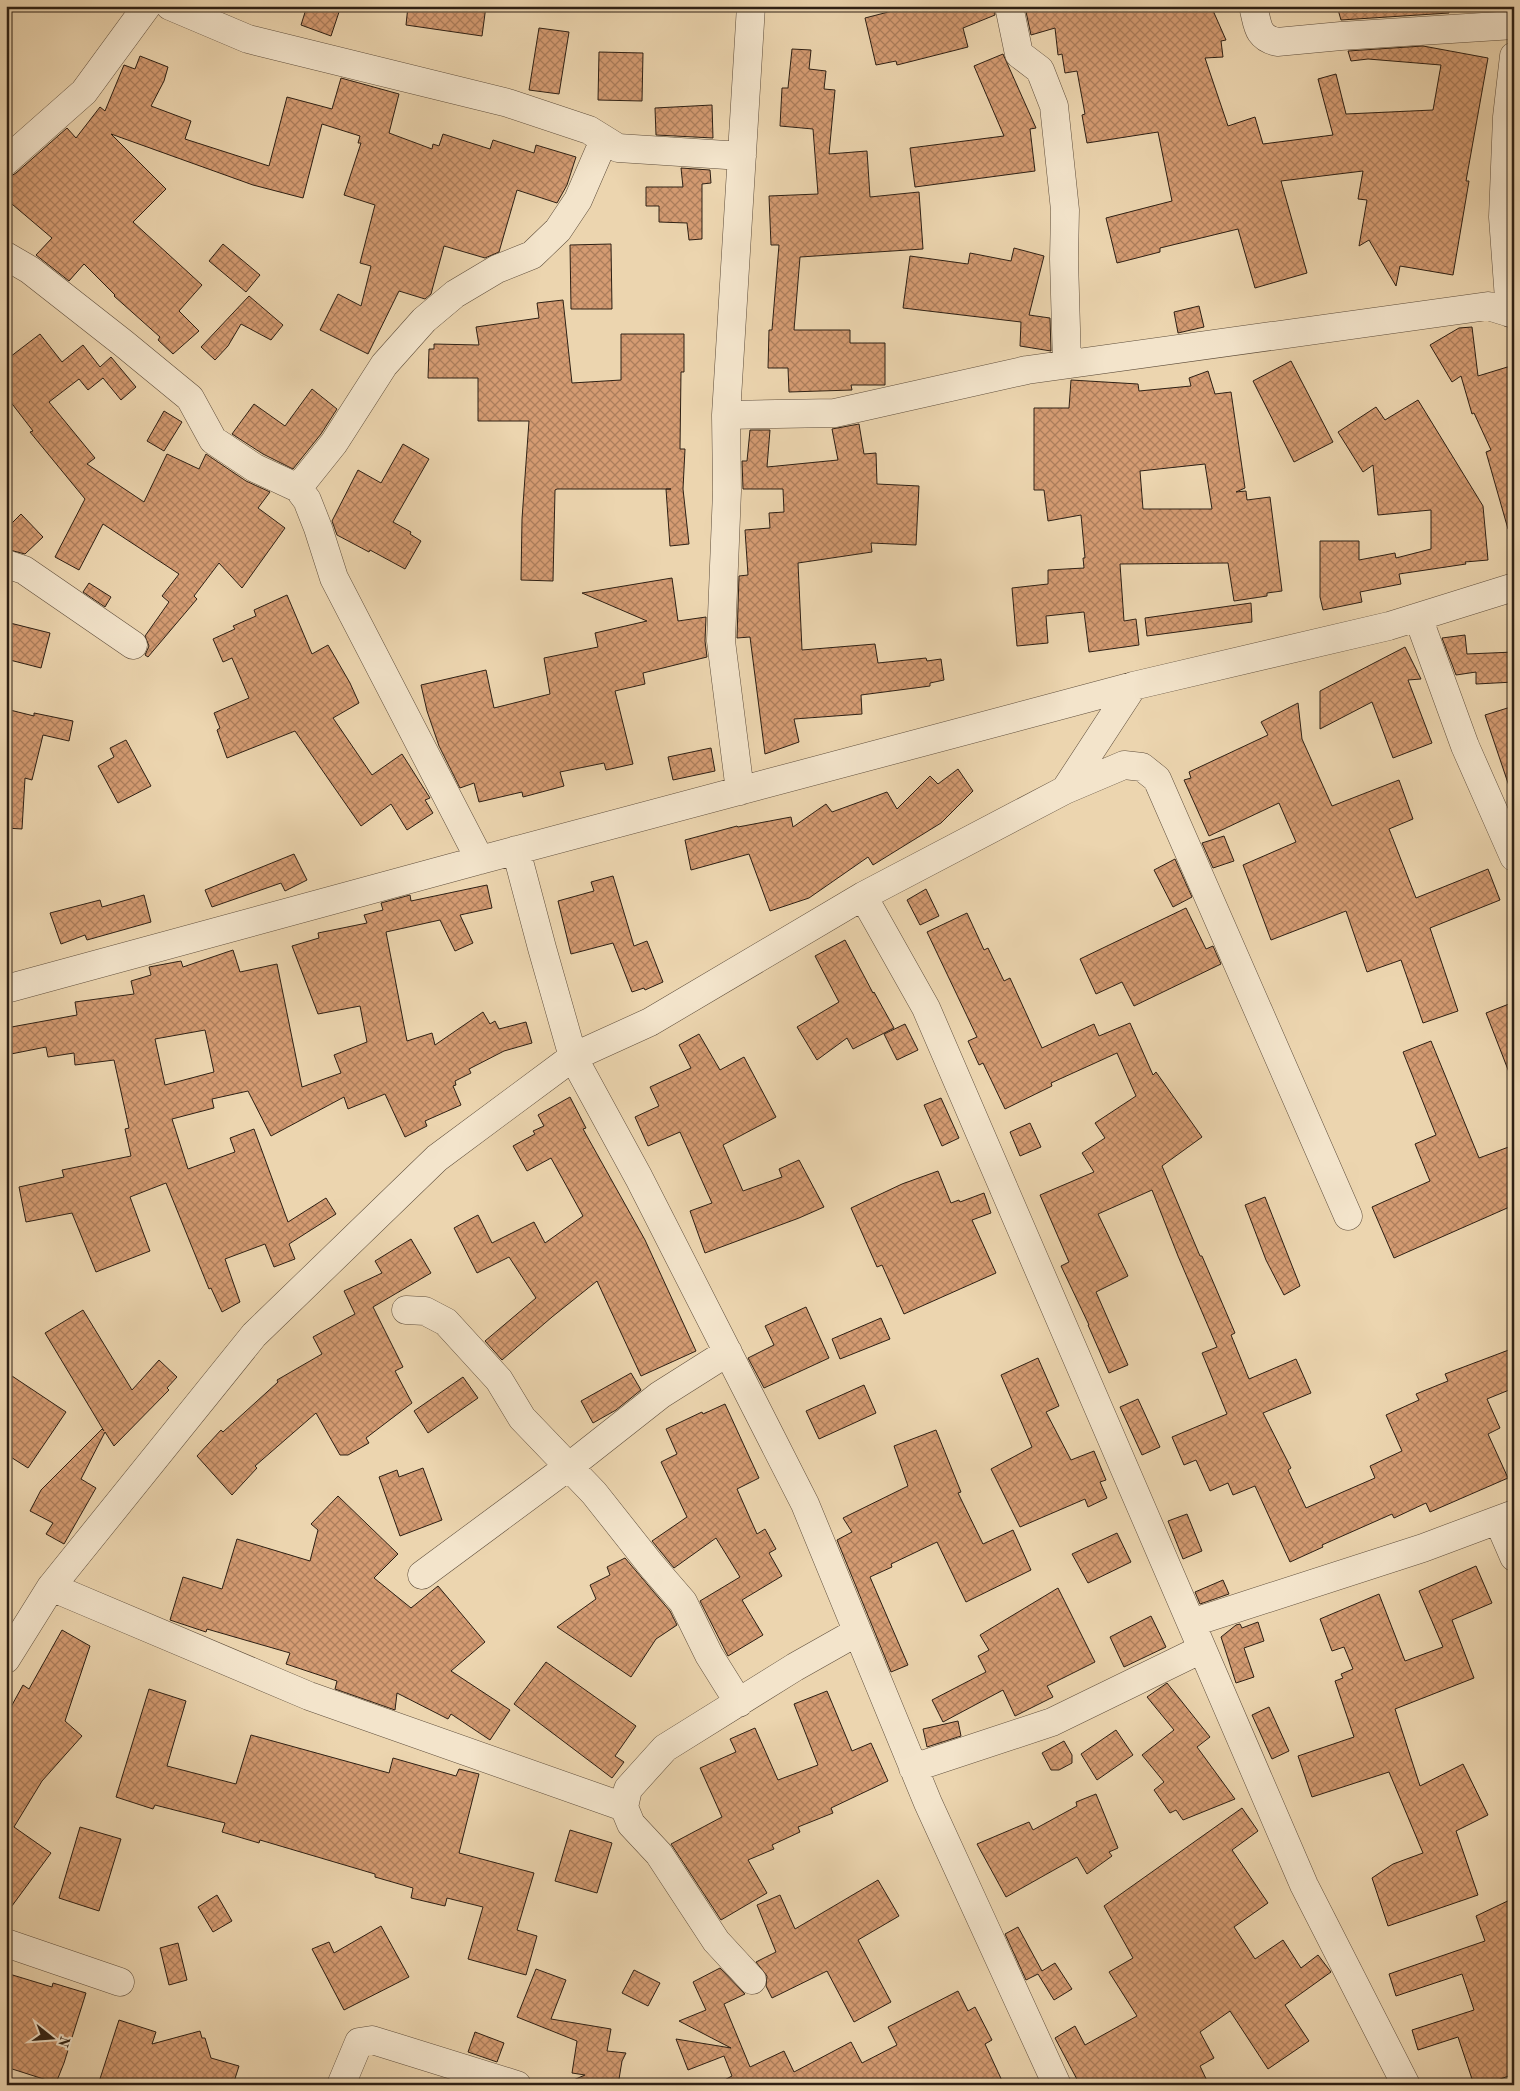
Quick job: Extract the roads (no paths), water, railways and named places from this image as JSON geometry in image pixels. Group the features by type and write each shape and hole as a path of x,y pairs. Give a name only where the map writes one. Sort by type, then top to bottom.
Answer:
{"street":[{"path":"6,161 84,92 147,6"},
{"path":"170,6 248,39 508,103 589,130 618,148 742,156"},
{"path":"740,791 721,640 727,491 726,416 751,6"},
{"path":"1009,6 1019,54 1040,70 1054,106 1065,210 1064,258 1068,364"},
{"path":"1253,6 1261,35 1267,40 1277,42 1341,36 1514,26"},
{"path":"726,416 835,413 1027,370 1068,364 1488,306 1512,314 1503,217 1507,117 1514,56"},
{"path":"298,488 334,442 384,364 424,320 455,294 497,269 532,254 558,230 578,200 604,140"},
{"path":"6,256 30,270 190,398 213,440 255,468 298,488 307,500 334,578 480,860"},
{"path":"6,564 24,570 133,646"},
{"path":"6,989 516,850 1133,686 1389,626 1514,587"},
{"path":"1418,617 1464,746 1514,857"},
{"path":"1066,790 1133,686"},
{"path":"6,1659 51,1587 254,1335 437,1158 574,1057 650,1022 863,896 1066,790 1124,765 1142,767 1157,779 1348,1216"},
{"path":"516,850 574,1057 639,1178 805,1504 913,1768 1057,2085"},
{"path":"863,896 926,1008 1304,1885 1406,2085"},
{"path":"406,1310 425,1311 446,1322 498,1380 522,1418 594,1493 683,1602 709,1655 739,1703"},
{"path":"422,1575 660,1395 728,1352"},
{"path":"1191,1623 1423,1548 1506,1517 1514,1557"},
{"path":"51,1587 309,1696 624,1807"},
{"path":"752,1980 716,1941 659,1854 631,1824 624,1807 628,1789 665,1748 857,1632"},
{"path":"913,1768 1052,1722 1202,1649"},
{"path":"6,1943 120,1982"},
{"path":"341,2085 359,2042 372,2040 517,2085"}]}
